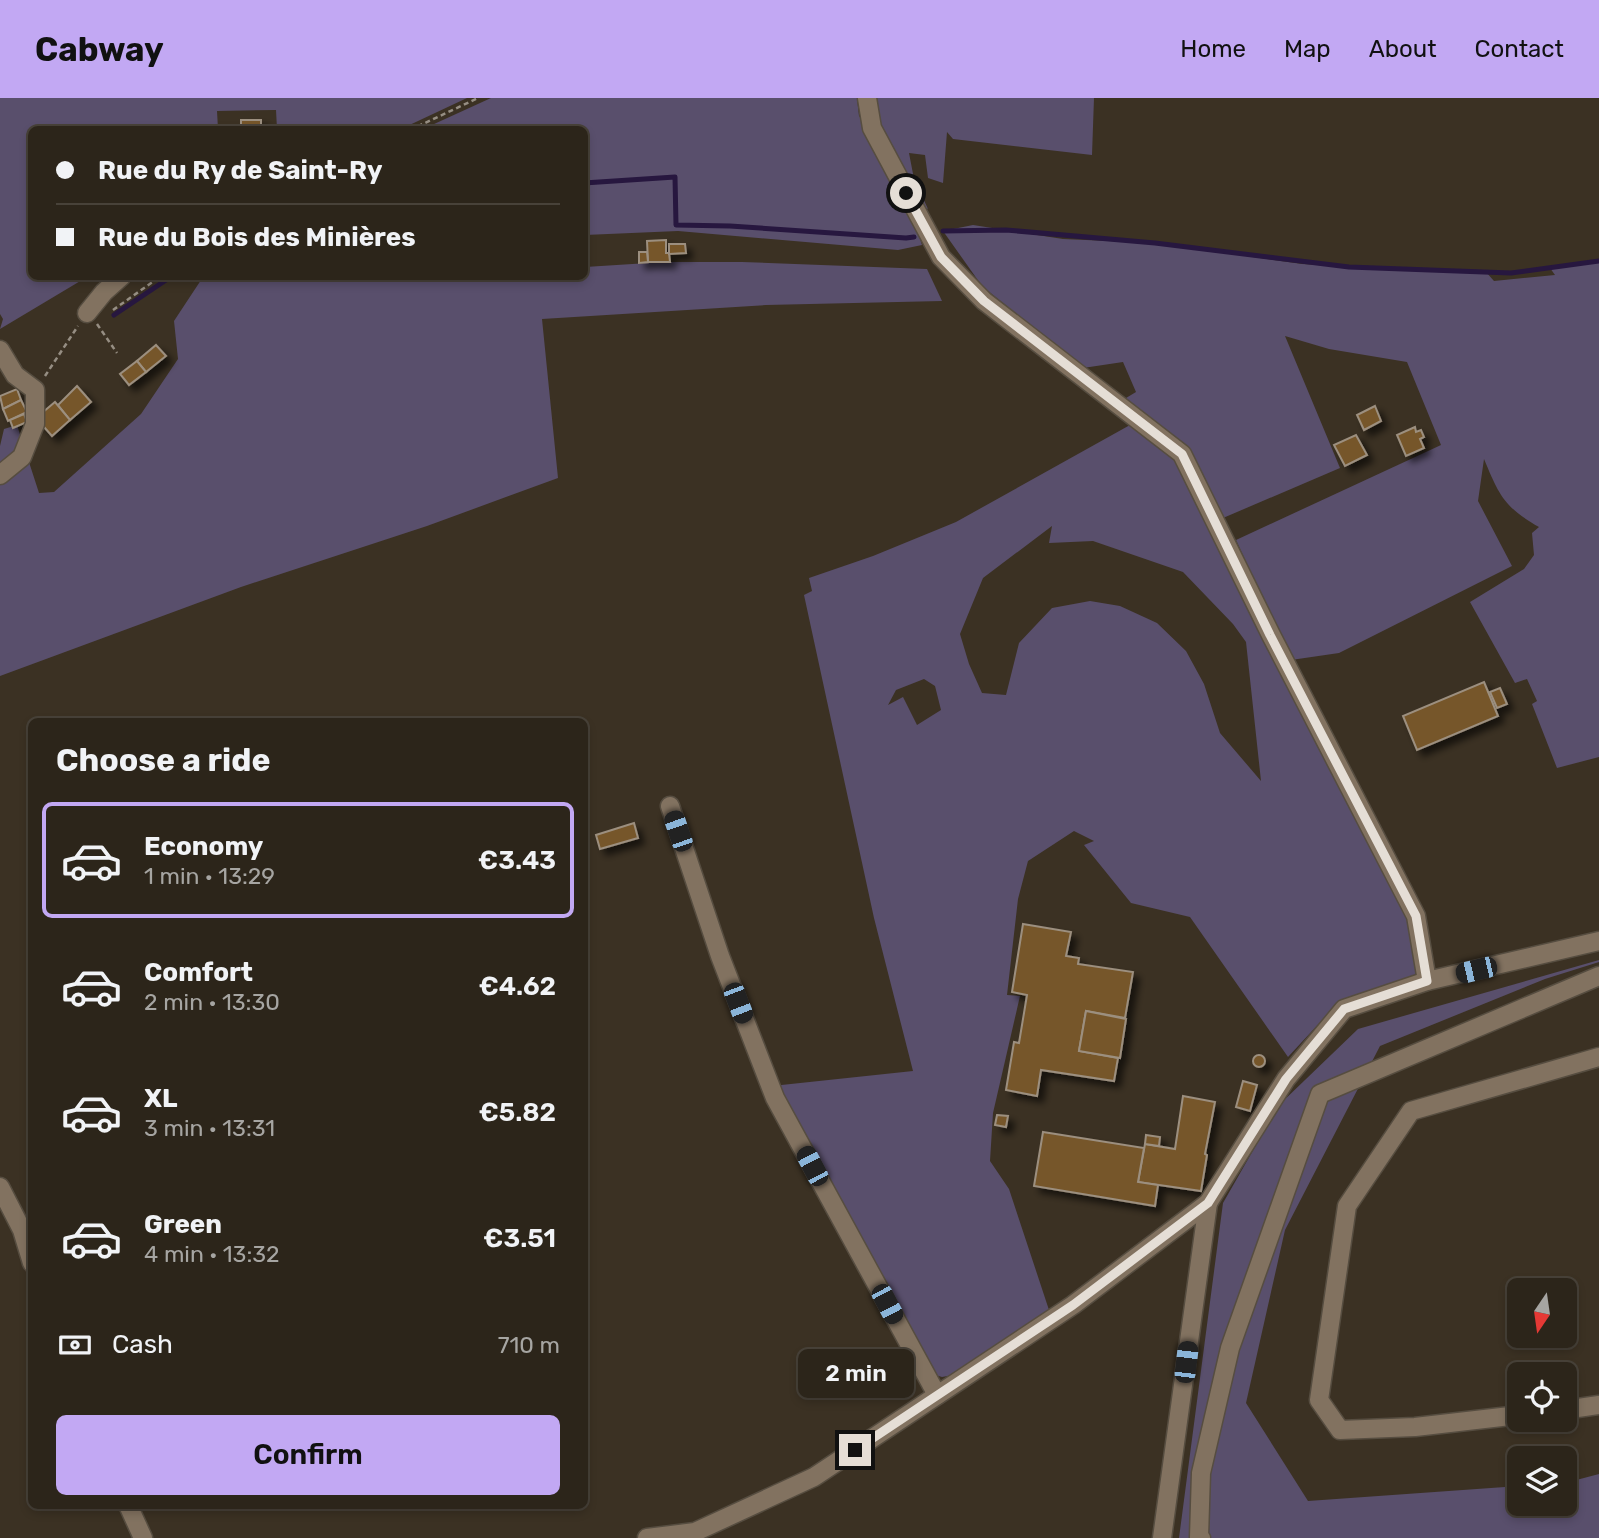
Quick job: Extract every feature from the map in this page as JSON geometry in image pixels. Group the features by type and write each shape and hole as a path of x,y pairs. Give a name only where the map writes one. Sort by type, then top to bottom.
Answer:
{"street":[{"path":"867,98 872,128 941,257 984,301 1182,454 1270,635 1416,916 1427,981"},
{"path":"87,313 118,280"},
{"path":"0,350 15,375 35,390 36,424 22,457 0,475"},
{"path":"670,806 720,956 775,1098 937,1395"},
{"path":"647,1538 695,1532 814,1477 1073,1305 1208,1203 1286,1079 1344,1009 1427,981 1599,942"},
{"path":"1201,1538 1201,1473 1230,1348 1320,1094 1599,976"},
{"path":"1507,1416 1415,1427 1340,1430 1319,1400 1347,1206 1411,1111 1599,1057"},
{"path":"0,1188 22,1230 28,1250"},
{"path":"1162,1538 1208,1203"},
{"path":"1577,1408 1599,1405"},
{"path":"130,1509 143,1538"}],"path":[{"path":"418,126 478,98"},
{"path":"107,314 156,280"},
{"path":"35,390 87,313 117,352"}],"shaded area":[{"path":"0,98 467,98 407,126 277,126 276,110 217,111 218,126 28,126 28,280 82,280 0,329 3,319 0,314"},
{"path":"491,98 857,98 859,116 866,125 872,98 1094,98 1092,155 953,139 947,132 943,183 928,178 925,155 909,153 914,179 928,209 918,204 910,208 922,245 898,250 678,231 588,235 588,126 430,126"},
{"path":"973,225 1063,239 1155,243 1302,264 1433,272 1486,272 1494,281 1555,275 1550,268 1599,261 1599,757 1557,768 1532,704 1537,701 1527,679 1515,683 1470,602 1524,569 1534,555 1532,533 1539,527 1518,513 1504,499 1484,459 1478,501 1512,566 1339,653 1291,660 1236,540 1441,445 1407,362 1329,349 1285,336 1340,468 1223,518 1185,449 1126,398 1136,392 1123,362 1083,368 982,286 943,231"},
{"path":"664,262 742,262 927,269 942,301 766,305 542,319 558,478 427,526 241,587 0,676 0,446 4,429 17,425 39,493 54,492 141,414 178,359 174,321 201,280 588,280 588,267"},
{"path":"1130,425 1178,458 1413,920 1419,976 1337,1004 1288,1057 1190,917 1131,903 1084,845 1094,841 1074,831 1028,861 1018,899 1007,995 1020,996 993,1113 990,1161 1009,1189 1049,1310 953,1375 942,1377 932,1374 772,1086 913,1071 874,918 804,595 812,591 809,578 873,556 956,522","holes":["1052,526 1049,543 1093,541 1183,572 1233,624 1246,642 1261,781 1220,733 1204,684 1186,651 1157,623 1120,606 1090,601 1052,608 1019,643 1006,695 982,693 960,634 983,578","924,679 935,686 941,710 917,725 903,697 888,705 896,690"]},
{"path":"1599,960 1380,1046 1285,1230 1246,1403 1308,1501 1507,1487 1507,1516 1577,1516 1577,1480 1599,1474 1599,1538 1179,1538 1223,1203 1279,1105 1358,1029"}],"building":[{"path":"241,120 261,120 261,126 241,126"},
{"path":"666,240 666,253 669,253 670,262 648,262 647,241"},
{"path":"669,244 685,244 686,253 669,254"},
{"path":"639,252 647,252 648,262 639,263"},
{"path":"156,345 166,356 146,372 137,361"},
{"path":"137,361 146,372 129,385 120,374"},
{"path":"77,386 91,402 70,420 58,405"},
{"path":"17,389 21,400 3,409 0,396"},
{"path":"21,400 27,412 8,421 3,409"},
{"path":"55,402 70,420 52,436 36,418"},
{"path":"1375,406 1381,421 1364,430 1357,415"},
{"path":"24,414 27,422 13,428 10,420"},
{"path":"1415,427 1416,432 1421,430 1424,437 1420,439 1424,448 1406,456 1397,435"},
{"path":"1356,435 1367,455 1345,466 1334,445"},
{"path":"1484,682 1498,716 1417,750 1403,716"},
{"path":"1500,688 1507,704 1497,708 1490,692"},
{"path":"634,823 638,838 600,849 596,835"},
{"path":"1023,924 1071,932 1066,956 1079,958 1078,964 1133,972 1125,1018 1086,1011 1079,1051 1118,1058 1114,1081 1041,1070 1037,1096 1006,1090 1014,1042 1019,1043 1027,995 1012,992"},
{"path":"1086,1011 1126,1019 1120,1058 1079,1051"},
{"path":"1259,1055 1265,1061 1259,1067 1253,1061"},
{"path":"1243,1081 1257,1085 1250,1111 1236,1107"},
{"path":"1183,1096 1215,1102 1201,1191 1138,1182 1145,1144 1175,1149"},
{"path":"997,1115 1008,1116 1006,1127 995,1125"},
{"path":"1043,1132 1144,1148 1138,1182 1158,1185 1155,1206 1034,1186"},
{"path":"1146,1135 1160,1137 1159,1146 1145,1144"}],"waterway":[{"path":"588,183 675,177 676,225 914,237"},
{"path":"943,231 1006,230 1155,243 1349,267 1511,273 1599,261"},
{"path":"114,315 166,280"}],"route":[{"path":"855,1450 1073,1305 1208,1203 1286,1079 1344,1009 1427,981 1416,916 1270,635 1182,454 984,301 941,257 906,193"}]}
